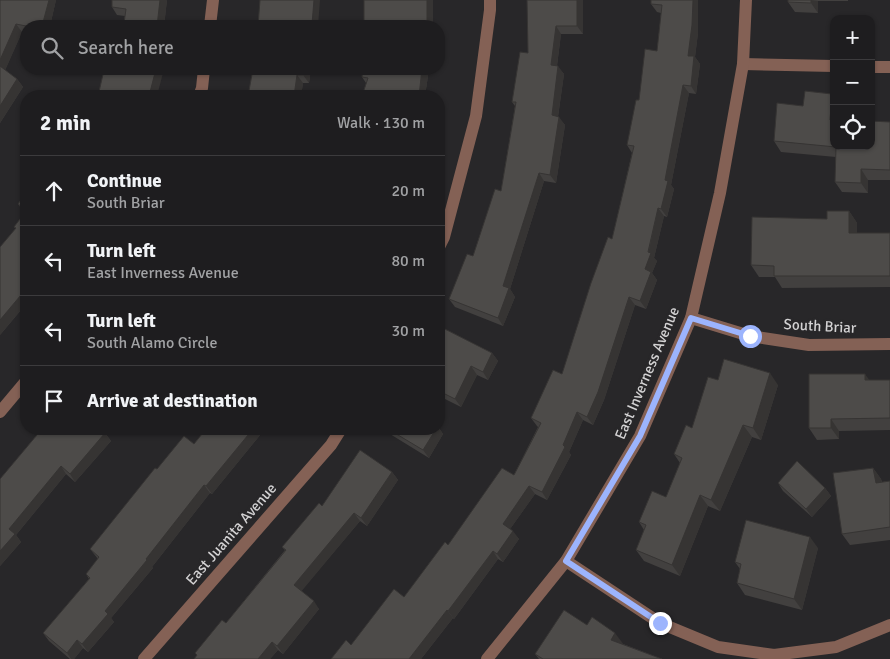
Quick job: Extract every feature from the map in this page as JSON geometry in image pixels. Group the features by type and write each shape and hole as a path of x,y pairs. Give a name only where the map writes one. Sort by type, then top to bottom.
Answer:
{"street":[{"path":"211,20 213,0"},
{"path":"445,233 476,116 490,0"},
{"name":"East Inverness Avenue","path":"487,659 566,561 640,436 691,318 720,193 744,64 746,0"},
{"path":"744,64 830,66"},
{"path":"875,67 890,67"},
{"path":"201,90 203,75"},
{"name":"South Briar","path":"691,318 750,336 809,345 890,344"},
{"path":"0,412 20,388"},
{"name":"East Juanita Avenue","path":"144,659 331,445 337,435"},
{"path":"566,561 660,623 718,647 774,655 836,647 890,625"}],"building":[{"path":"0,0 49,0 44,20 20,20 20,25 16,24 0,60"},
{"path":"112,0 160,0 158,20 124,20 126,9 112,7"},
{"path":"260,0 314,0 312,20 258,20"},
{"path":"364,0 427,0 427,20 364,20"},
{"path":"527,0 577,0 577,26 556,26 551,65 558,66 552,115 559,117 550,175 539,173 503,286 509,288 498,318 449,299 467,254 473,256 495,189 501,191 516,102 512,102 520,52 528,53"},
{"path":"651,0 693,0 688,56 694,56 691,86 683,85 665,180 668,181 661,209 658,208 648,252 651,253 645,269 651,272 640,301 629,297 598,392 587,417 577,412 563,445 565,447 542,492 529,486 503,524 513,531 497,554 493,551 409,659 331,659 346,640 351,645 394,589 404,597 445,542 448,545 502,468 514,475 541,423 531,418 553,370 562,374 608,237 612,239 634,146 627,145 636,100 639,100 645,49 657,51 662,5 651,4"},
{"path":"788,0 811,0 811,3 788,2"},
{"path":"0,66 17,79 0,106"},
{"path":"103,75 154,75 151,90 99,90"},
{"path":"252,75 297,75 295,90 249,90"},
{"path":"362,75 421,75 420,90 364,90 368,78 362,77"},
{"path":"805,91 830,94 830,146 774,141 777,103 803,106"},
{"path":"875,121 890,122 890,170 861,169 861,183 835,182 836,150 875,150"},
{"path":"827,211 849,211 849,233 890,233 890,276 774,276 774,266 751,265 752,217 827,219"},
{"path":"20,219 20,296 0,320 0,247 16,228 14,227"},
{"path":"445,329 492,353 483,372 471,366 455,399 445,394"},
{"path":"724,359 770,373 753,428 743,425 711,500 700,495 672,565 636,550 646,525 639,522 652,491 666,497 682,458 674,454 686,425 692,428 708,377 718,380"},
{"path":"809,374 865,374 865,380 890,380 890,418 831,419 831,428 809,428"},
{"path":"37,435 103,435 70,474 61,466 9,529 15,534 0,551 0,479"},
{"path":"201,435 248,435 206,486 204,485 147,560 105,611 108,614 82,644 77,640 67,653 43,633 90,578 86,574 99,557 90,549 155,468 157,469 184,436 194,444"},
{"path":"398,435 432,435 423,450"},
{"path":"360,450 392,472 361,518 354,513 294,585 314,601 277,646 272,642 258,659 194,659 197,655 195,653 222,620 226,623 286,550 282,547 319,503 322,506"},
{"path":"797,461 825,488 806,509 778,483"},
{"path":"873,468 876,483 890,481 890,527 842,534 833,473"},
{"path":"746,520 810,537 794,599 737,583 741,564 735,562"},
{"path":"564,610 587,625 592,617 615,633 611,640 662,659 543,659 535,654"}],"route":[{"path":"660,623 566,561 640,436 691,318 750,336"}]}
